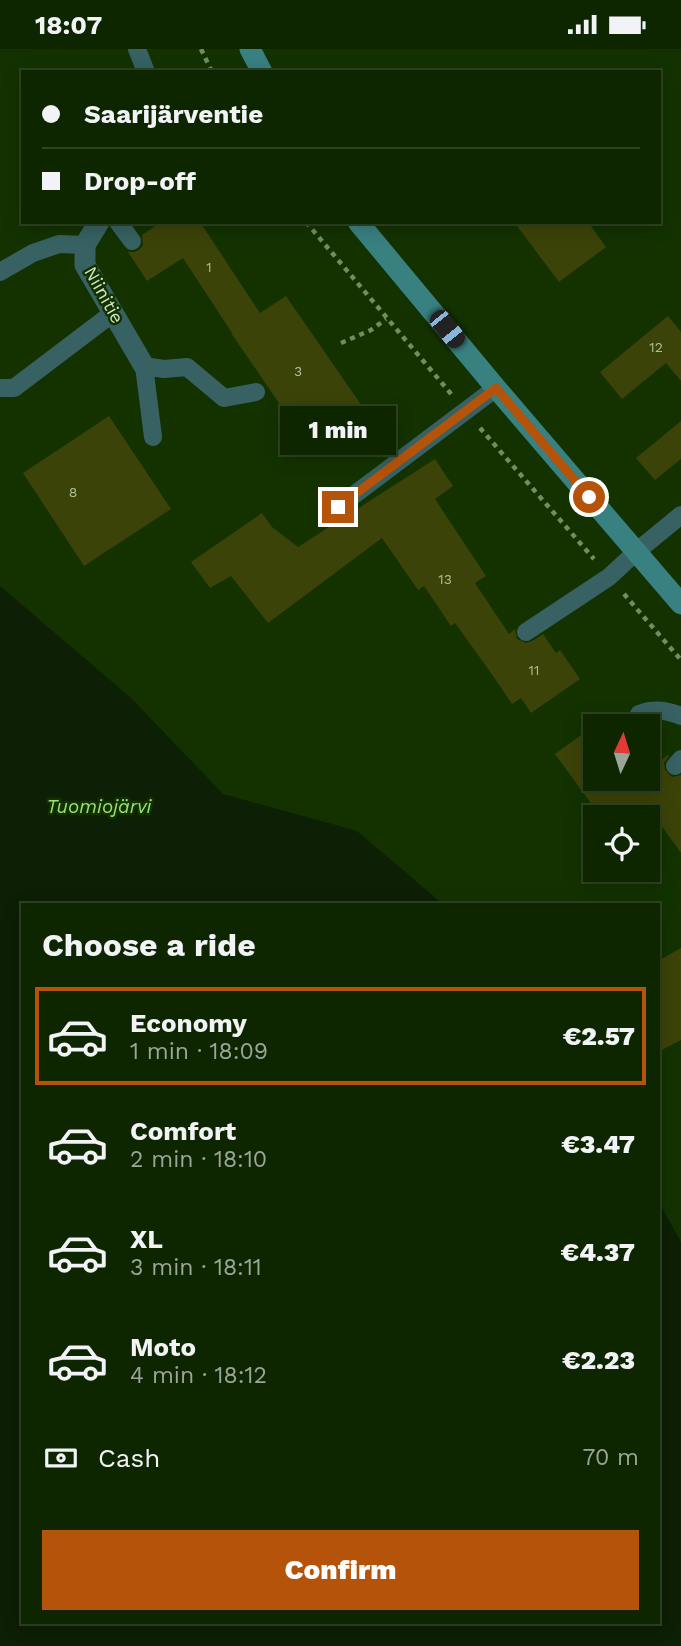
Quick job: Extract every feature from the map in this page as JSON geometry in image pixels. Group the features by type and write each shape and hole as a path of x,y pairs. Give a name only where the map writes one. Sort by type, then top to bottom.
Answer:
{"main road":[{"path":"250,49 261,70"},
{"path":"360,224 681,604"}],"street":[{"name":"Niinitie","path":"98,224 85,244 85,265 144,366"}],"lane":[{"path":"137,49 145,70"},
{"path":"119,224 132,241"},
{"path":"0,272 33,253 59,244 85,244"},
{"path":"0,388 15,388 113,313"},
{"path":"153,437 144,366 164,369 187,367 224,398 256,392"},
{"path":"338,507 496,388"},
{"path":"526,632 610,577 681,515"},
{"path":"639,714 650,709 671,711 681,716"}],"path":[{"path":"201,49 211,70"},
{"path":"308,224 386,319 681,660"},
{"path":"341,343 371,330 386,319"}],"water":[{"name":"Tuomiojärvi","path":"0,586 131,698 223,794 357,831 442,903 21,903 21,1624 660,1624 660,1205 681,1242 681,1646 0,1646"}],"building":[{"path":"158,224 201,224 260,313 286,296 364,409 309,447 183,258 147,281 128,252 139,250 143,245 142,235"},
{"path":"516,224 589,224 606,247 559,282"},
{"path":"668,316 681,332 681,381 666,363 622,399 600,372"},
{"path":"109,416 171,509 84,566 23,473"},
{"path":"681,421 681,459 655,480 636,458"},
{"path":"435,459 453,486 435,499 486,576 475,583 509,634 515,629 517,639 526,643 543,634 556,653 560,650 580,679 531,713 521,698 512,704 455,623 451,626 424,586 418,590 382,538 268,623 231,576 210,588 191,562 262,513 272,527 298,547"},
{"path":"583,734 583,791 660,791 660,761 668,755 664,763 665,770 672,777 681,775 681,853 660,824 660,805 592,805 555,754"},
{"path":"681,948 681,1040 660,1051 660,960"}],"route":[{"path":"338,507 496,388 589,497"}]}
